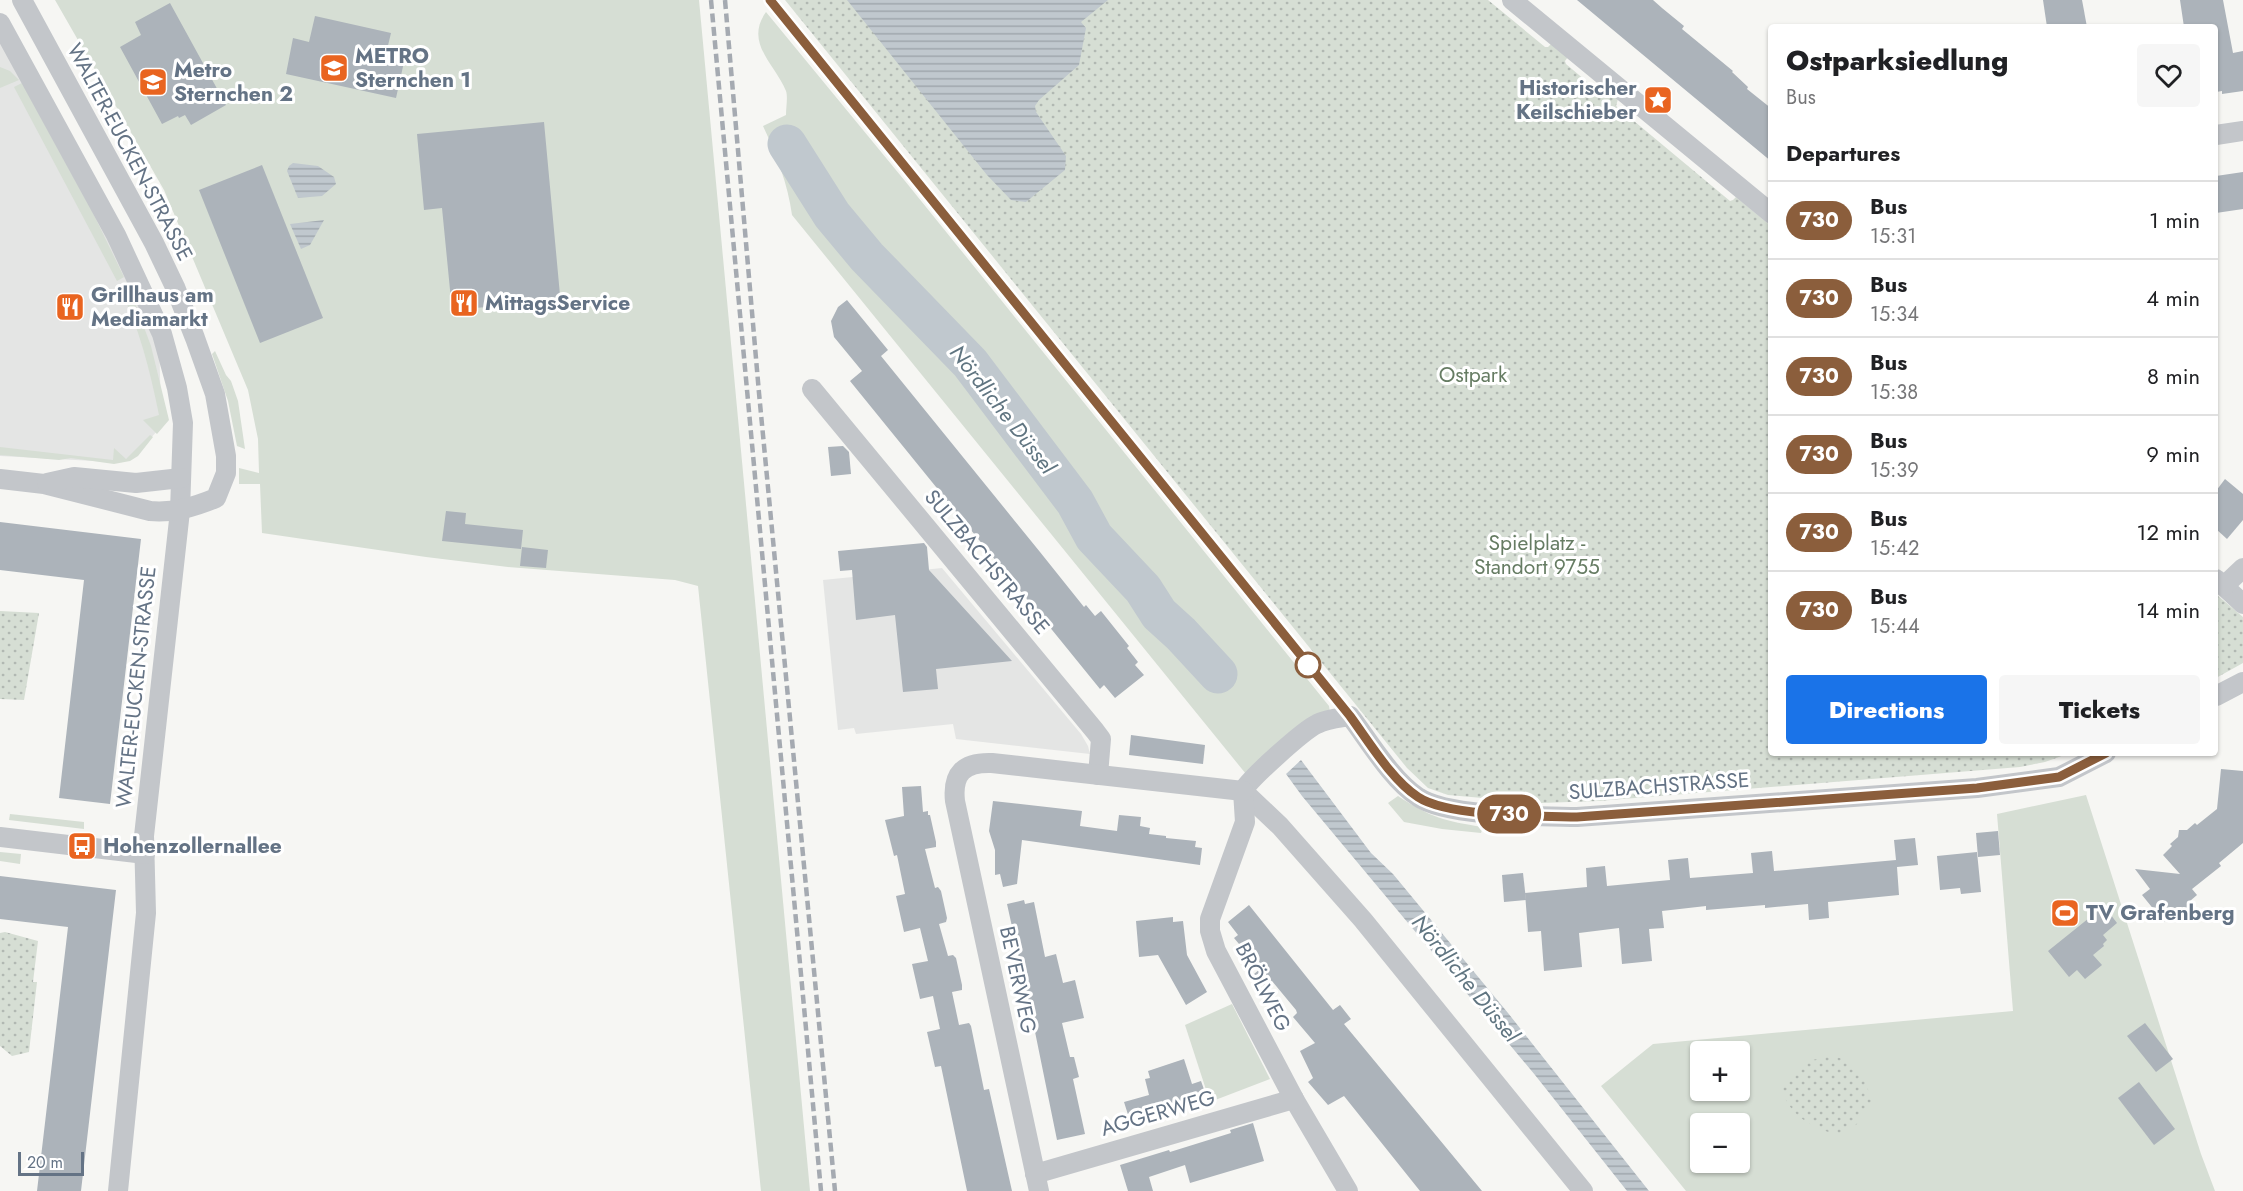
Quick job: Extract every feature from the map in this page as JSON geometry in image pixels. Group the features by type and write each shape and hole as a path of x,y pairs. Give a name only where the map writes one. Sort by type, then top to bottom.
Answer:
{"street":[{"name":"WALTER-EUCKEN-STRASSE","path":"22,0 158,252 179,297 215,394 226,456 223,483 216,498 180,511"},
{"path":"1512,0 1768,211"},
{"name":"WALTER-EUCKEN-STRASSE","path":"0,24 116,235 162,334 177,388 183,423 180,511 144,836 146,913 118,1191"},
{"path":"2218,135 2243,131"},
{"name":"SULZBACHSTRASSE","path":"812,389 1101,739 1098,775"},
{"path":"44,484 74,477 136,483 181,478"},
{"path":"0,478 44,484 150,511 180,511"},
{"path":"2243,568 2220,582 2243,604"},
{"path":"2218,695 2243,682"},
{"name":"SULZBACHSTRASSE","path":"1243,791 1247,783 1316,724 1350,716 1401,783 1428,802 1468,811 1528,816 1577,817 1977,788 2059,777 2100,756"},
{"name":"BEVERWEG","path":"1037,1182 955,801 957,778 966,767 980,763 1098,775"},
{"path":"1098,775 1243,791 1280,826 1363,920 1583,1191"},
{"name":"BRÖLWEG","path":"1243,791 1245,822 1214,904 1210,931 1216,951 1294,1099 1348,1191"},
{"path":"0,837 145,854"},
{"name":"AGGERWEG","path":"1037,1182 1294,1099"}],"shaded area":[{"path":"0,31 159,336 161,415 157,431 134,457 113,462 0,456"},
{"path":"942,568 1081,734 1090,754 956,739 953,724 856,734 854,728 838,730 823,580"}],"green space":[{"path":"55,0 699,0 810,1191 761,1191 698,586 675,580 508,567 262,533 260,484 239,484 239,468 259,473 258,439 248,390 164,190"},
{"name":"Ostpark","path":"785,0 1488,0 1545,47 1551,44 1568,57 1566,64 1605,97 1610,93 1618,99 1616,106 1730,201 1736,197 1768,224 1768,756 2062,756 2020,767 1598,801 1541,803 1448,795 1428,788 1407,768"},
{"path":"766,12 1329,706 1330,712 1246,774 792,215 781,169 763,126 786,115 787,99 786,91 760,44 758,34 760,23"},
{"path":"0,67 10,71 19,80 0,88"},
{"path":"22,83 93,213 124,277 117,281 14,87"},
{"path":"127,282 151,346 169,420 157,434 143,420 159,415 143,349 119,286"},
{"path":"215,351 231,381 238,401 245,449 237,446 228,401 212,354"},
{"path":"150,435 153,437 138,456 130,461 114,464 71,458 59,460 0,455 0,447 113,460 114,448 126,459"},
{"path":"2218,596 2243,617 2243,663 2218,677"},
{"path":"0,611 39,613 24,700 0,699"},
{"name":"TV Grafenberg","path":"2086,795 2201,1154 2215,1191 1686,1191 1601,1086 1653,1044 2013,1011 1997,814"},
{"path":"1398,796 1439,818 1483,827 1481,833 1404,822 1388,803"},
{"path":"10,814 84,822 84,829 9,820"},
{"path":"0,852 21,854 20,864 0,861"},
{"path":"5,932 38,941 33,982 37,982 29,1052 12,1056 0,1046 0,933"},
{"path":"1232,1004 1270,1079 1210,1102 1185,1025"},
{"path":"1834,1056 1848,1061 1865,1082 1872,1100 1857,1124 1840,1136 1804,1120 1790,1107 1782,1089 1791,1075 1803,1065 1810,1061"}],"water":[{"path":"847,0 1108,0 1081,22 1086,28 1079,65 1035,106 1036,112 1066,156 1065,170 1026,202 1011,200 987,175"},
{"path":"293,163 318,166 334,177 336,184 322,196 298,198 287,171"},
{"path":"324,220 310,245 301,249 290,224"},
{"path":"1301,760 1371,853 1393,874 1508,1013 1649,1191 1627,1191 1535,1075 1302,796 1286,774"}],"building":[{"path":"1577,0 1653,0 1684,26 1682,29 1733,71 1748,87 1747,89 1768,106 1768,159"},
{"path":"2043,0 2082,0 2086,24 2047,24"},
{"path":"2180,0 2223,0 2233,53 2243,51 2243,91 2222,94 2222,91 2218,92 2218,24 2184,24"},
{"path":"170,3 226,105 191,125 185,115 162,124 120,47 141,35 135,22"},
{"path":"315,16 391,33 385,58 404,62 396,98 286,74 293,38 309,42"},
{"path":"544,122 561,306 498,312 498,306 452,310 442,208 424,210 417,134"},
{"path":"262,165 323,318 260,343 199,190"},
{"path":"2243,172 2243,209 2218,213 2218,176"},
{"path":"847,300 888,350 881,356 1084,607 1086,605 1095,616 1101,611 1129,646 1127,648 1138,662 1135,665 1144,675 1115,698 1104,685 1100,689 850,381 862,371 834,337 831,321 838,307"},
{"path":"843,446 849,452 851,474 831,476 828,447"},
{"path":"2225,479 2243,494 2243,520 2227,539 2218,531 2218,488"},
{"path":"446,511 466,513 465,524 523,530 521,549 442,541"},
{"path":"0,522 141,539 110,804 59,798 84,580 0,570"},
{"path":"924,543 927,547 929,570 1012,661 936,669 938,689 903,692 895,615 856,620 852,570 840,571 838,551"},
{"path":"522,547 548,550 546,568 520,566"},
{"path":"1131,735 1205,745 1203,764 1129,755"},
{"path":"2221,769 2243,771 2243,843 2219,863 2221,866 2192,889 2197,895 2190,901 2194,906 2176,921 2172,916 2164,922 2142,895 2150,889 2135,869 2180,874 2163,855 2178,837 2179,830 2187,830 2195,823 2197,825 2217,809"},
{"path":"921,786 923,812 928,811 930,815 936,842 936,847 925,849 935,888 938,887 941,891 947,918 946,922 939,924 948,956 953,955 956,958 962,985 962,990 952,992 959,1025 969,1023 971,1026 984,1090 989,1089 1012,1191 967,1191 941,1066 935,1067 927,1032 940,1029 933,996 920,999 912,964 928,961 920,928 904,932 896,896 905,894 897,855 894,856 885,820 904,816 902,787"},
{"path":"993,801 1082,811 1080,826 1117,831 1119,815 1141,817 1140,826 1150,828 1149,834 1196,841 1195,847 1202,848 1200,865 1022,840 1017,884 1003,887 1000,874 995,875 995,850 989,831"},
{"path":"1998,831 2000,855 1978,857 1976,833"},
{"path":"1915,838 1918,865 1897,867 1899,895 1828,902 1829,918 1809,920 1808,904 1706,910 1706,906 1662,911 1664,928 1649,929 1652,961 1622,964 1619,928 1579,933 1582,967 1544,971 1541,931 1528,932 1525,893 1587,887 1586,868 1605,866 1607,886 1670,880 1668,860 1688,858 1690,878 1753,873 1751,853 1772,851 1774,871 1896,860 1894,840"},
{"path":"1977,852 1981,892 1961,894 1960,888 1940,890 1937,856"},
{"path":"1523,873 1526,900 1504,902 1502,875"},
{"path":"0,876 116,890 81,1191 37,1191 68,927 0,919"},
{"path":"1024,900 1025,904 1034,902 1045,957 1056,954 1063,983 1075,980 1084,1018 1062,1023 1070,1057 1074,1057 1079,1077 1073,1079 1085,1134 1057,1140 1007,904"},
{"path":"1249,905 1333,1010 1340,1005 1351,1019 1344,1024 1482,1191 1420,1191 1344,1096 1328,1105 1308,1082 1313,1078 1300,1051 1315,1043 1293,1017 1297,1013 1296,1010 1272,981 1265,987 1254,974 1260,969 1234,938 1238,935 1228,922"},
{"path":"2104,906 2117,923 2103,935 2107,940 2104,946 2093,955 2102,965 2085,979 2077,970 2069,977 2048,951"},
{"path":"1173,917 1173,922 1183,921 1187,955 1207,992 1186,1005 1158,955 1139,957 1136,921"},
{"path":"2145,1023 2173,1059 2156,1072 2127,1036"},
{"path":"1184,1059 1192,1084 1201,1081 1207,1098 1130,1121 1124,1102 1149,1095 1145,1079 1150,1078 1148,1071"},
{"path":"2139,1082 2175,1129 2154,1145 2118,1098"},
{"path":"1253,1123 1264,1161 1190,1183 1185,1165 1149,1177 1153,1191 1128,1191 1120,1165 1231,1133 1230,1130"}],"waterway":[{"name":"Nördliche Düssel","path":"787,144 832,215 867,257 970,363 1075,502 1094,537 1143,589 1159,614 1218,674"}],"railway":[{"path":"711,0 821,1191"},
{"path":"725,0 759,393 835,1191"}],"bus line":[{"name":"730","path":"770,0 1350,716 1401,783 1417,797 1444,807 1468,811 1577,817 1977,788 2059,777 2100,756"}],"place":[{"name":"METRO Sternchen 1","path":"334,68"},
{"name":"Metro Sternchen 2","path":"153,82"},
{"name":"Historischer Keilschieber","path":"1658,100"},
{"name":"MittagsService","path":"464,303"},
{"name":"Grillhaus am Mediamarkt","path":"70,307"},
{"name":"Hohenzollernallee","path":"82,846"},
{"name":"TV Grafenberg","path":"2065,913"}],"park label":[{"name":"Spielplatz - Standort 9755","path":"1537,555"}]}
